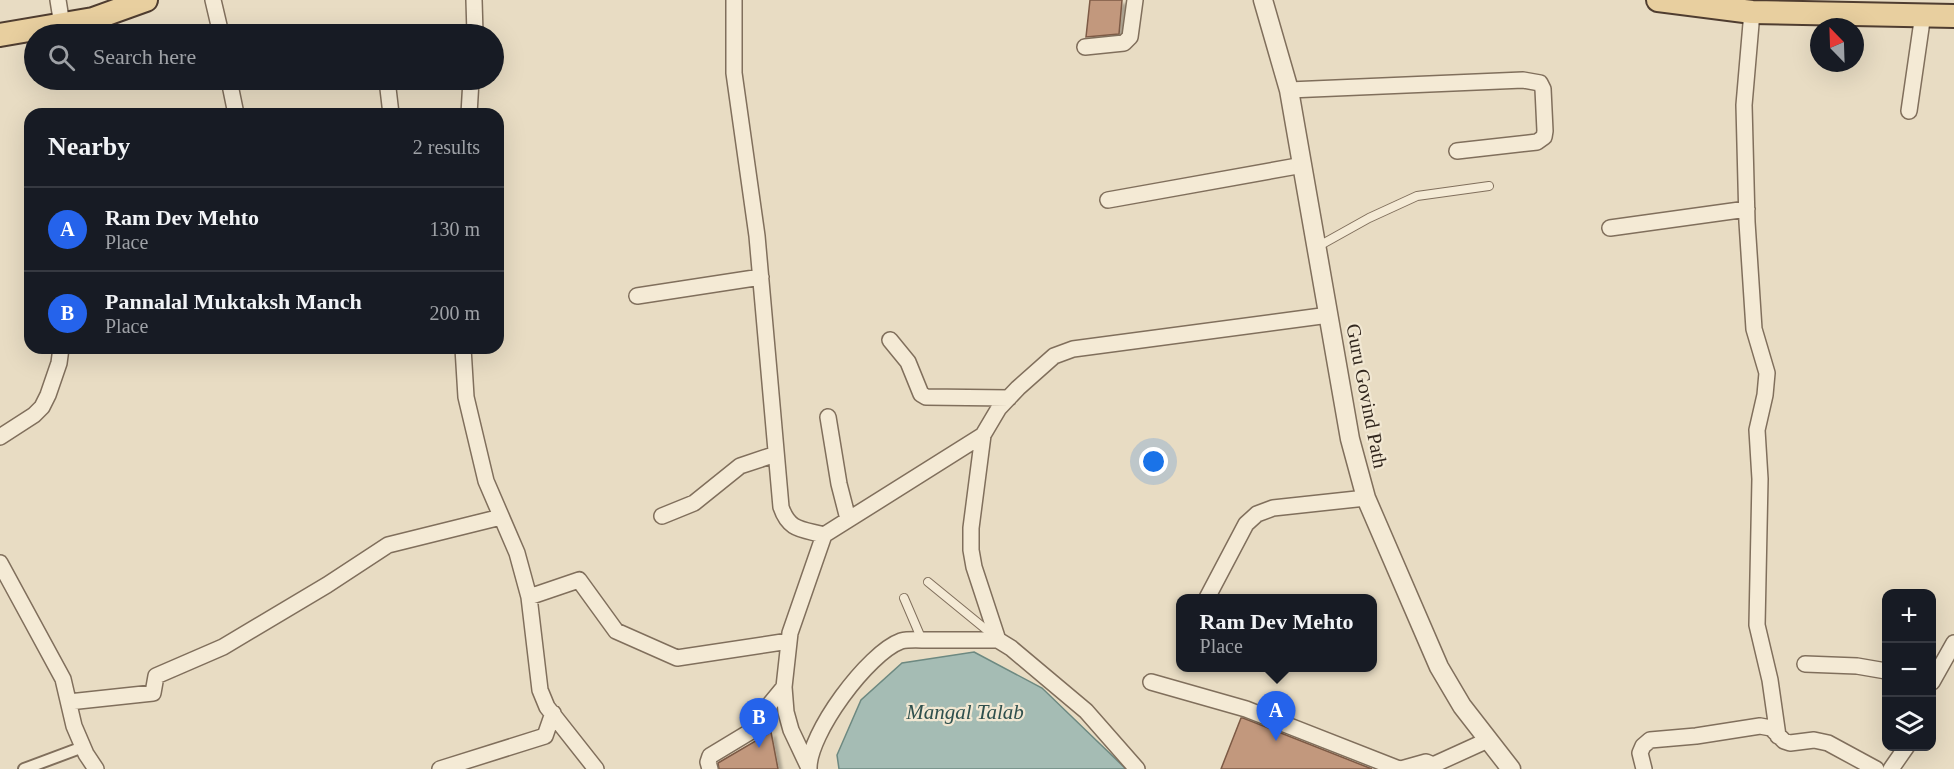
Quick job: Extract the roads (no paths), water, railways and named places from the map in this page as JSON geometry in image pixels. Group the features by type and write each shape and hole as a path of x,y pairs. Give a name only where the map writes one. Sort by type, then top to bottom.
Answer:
{"main road":[{"path":"67,24 93,19 146,0"},
{"path":"1658,0 1725,5 1752,12 1911,10 1954,16"},
{"path":"0,35 24,31"}],"street":[{"path":"58,0 62,24"},
{"path":"213,0 218,24"},
{"path":"474,0 475,24"},
{"path":"734,0 734,73 757,236 781,507 785,519 792,527 824,535"},
{"path":"1085,46 1124,43 1130,37 1135,0"},
{"name":"Guru Govind Path","path":"1263,0 1289,90 1350,439 1366,498 1439,667 1462,706 1511,769"},
{"path":"1910,111 1911,10"},
{"path":"1752,12 1744,105 1747,209 1754,329 1767,373 1765,395 1757,430 1760,479 1757,625 1770,680 1778,736"},
{"path":"1289,90 1523,80 1540,83 1543,89 1545,131 1544,136 1537,142 1457,151"},
{"path":"232,90 235,108"},
{"path":"388,90 390,108"},
{"path":"469,108 470,90"},
{"path":"1108,200 1303,165"},
{"path":"1610,228 1747,209"},
{"path":"637,296 761,277"},
{"path":"998,640 974,567 971,550 970,528 983,435 999,408 1045,362 1073,349 1329,315"},
{"path":"890,340 908,362 921,393 927,397 1009,398"},
{"path":"0,437 34,415 42,406 48,395 60,354"},
{"path":"463,354 466,397 486,481 517,554 529,597 540,690 544,701 596,769"},
{"path":"828,417 838,484 849,519"},
{"path":"808,768 791,730 786,712 784,687 789,641 824,535 983,435"},
{"path":"662,516 694,503 740,466 776,454"},
{"path":"1210,594 1246,524 1257,514 1273,508 1366,498"},
{"path":"69,702 153,693 156,676 222,647 327,585 388,545 501,517"},
{"path":"0,563 63,679 74,726 96,769"},
{"path":"529,597 579,580 616,631 677,658 789,641"},
{"path":"808,768 819,735 832,711 873,660 887,649 902,641 998,640 1011,648 1086,711 1137,769"},
{"path":"1936,675 1954,643"},
{"path":"1805,664 1857,666 1882,670"},
{"path":"1151,682 1246,709 1400,769 1426,762 1431,767 1488,740"},
{"path":"710,769 708,762 710,756 758,727 764,720 770,704 784,687"},
{"path":"440,769 545,736 553,713"},
{"path":"1644,769 1640,753 1643,746 1650,740 1696,736 1760,726 1771,728 1778,736 1790,743 1814,740 1828,742 1876,769"},
{"path":"24,769 83,747"},
{"path":"1891,769 1904,751"}],"lane":[{"path":"1317,247 1369,218 1417,196 1489,186"},
{"path":"928,582 998,640"},
{"path":"904,597 922,640"}],"water":[{"name":"Mangal Talab","path":"974,652 1042,688 1126,769 839,769 837,755 861,700 902,663"}],"place":[{"name":"Ram Dev Mehto","path":"1276,741"},
{"name":"Pannalal Muktaksh Manch","path":"759,748"}]}
